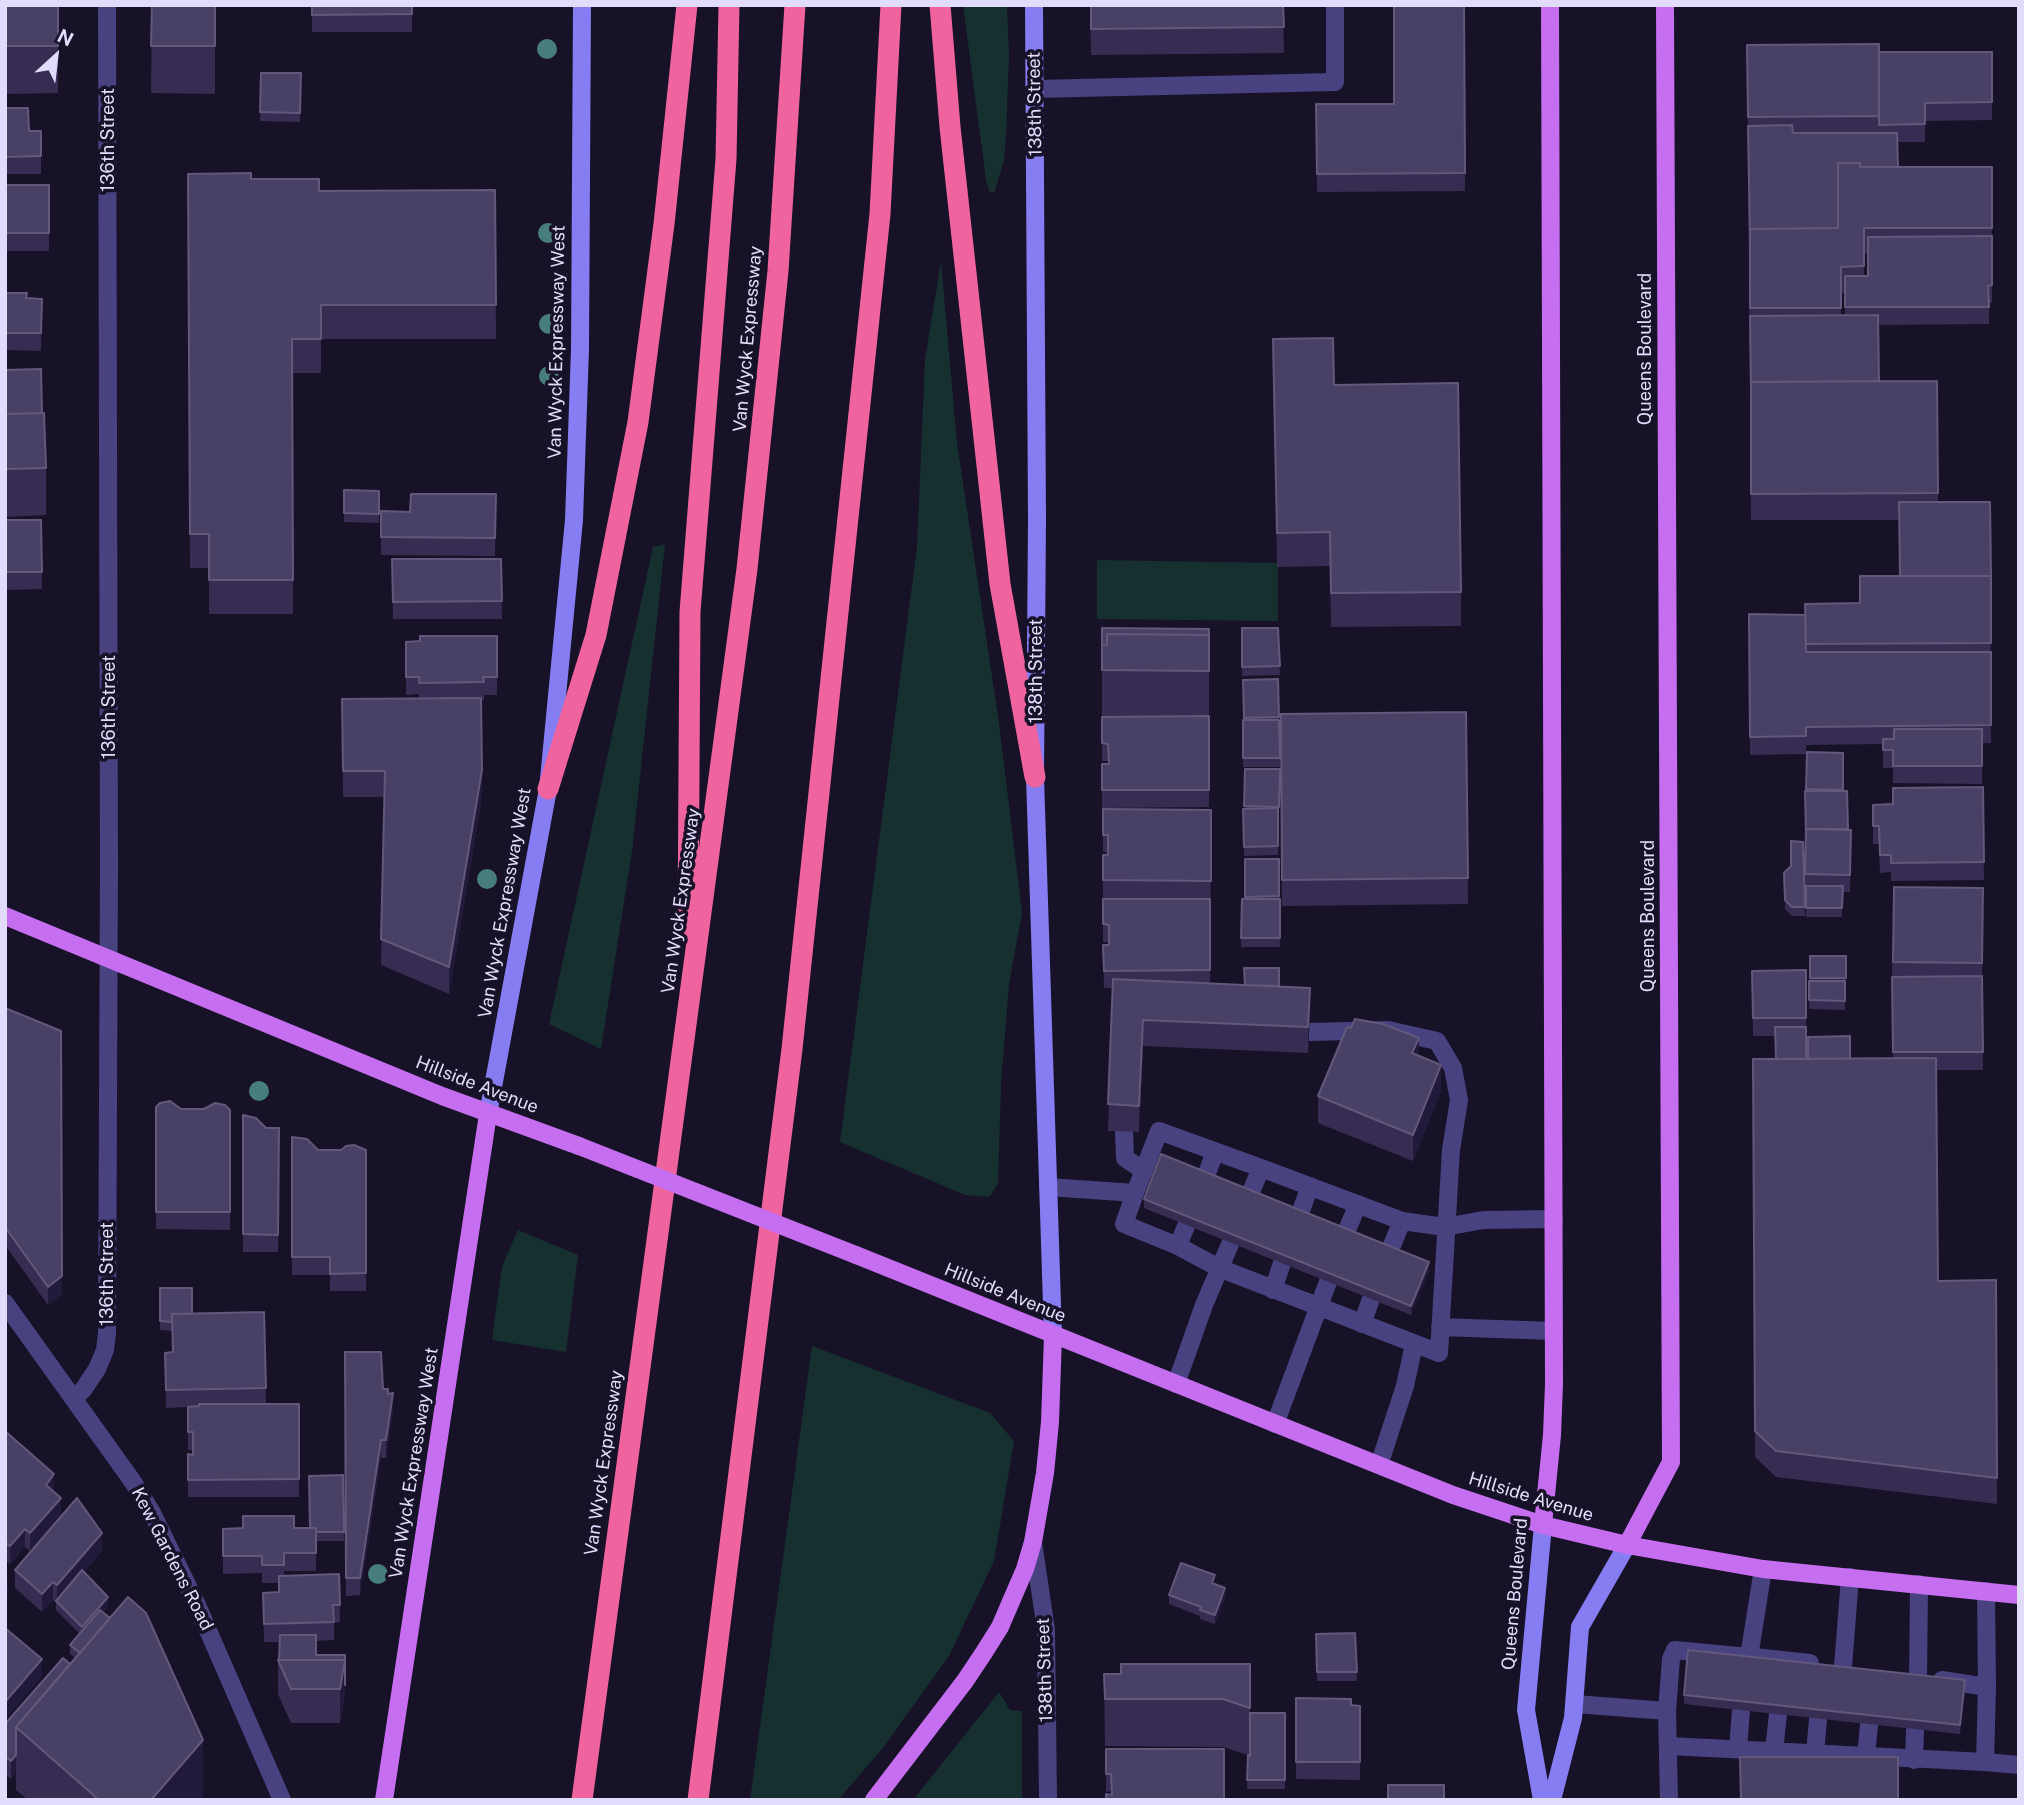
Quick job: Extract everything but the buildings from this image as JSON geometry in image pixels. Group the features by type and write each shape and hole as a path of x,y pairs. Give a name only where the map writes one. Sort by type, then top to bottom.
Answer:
{"highway":[{"path":"548,789 596,635 638,422 664,224 687,5"},
{"path":"688,1014 690,612 726,159 729,5"},
{"name":"Van Wyck Expressway","path":"582,1800 733,678 764,422 778,271 795,5"},
{"path":"698,1800 792,1049 880,214 891,5"},
{"path":"940,5 950,127 1000,584 1035,777"}],"main road":[{"name":"Van Wyck Expressway West","path":"384,1800 488,1114 548,789 574,520 580,349 582,5"},
{"name":"138th Street","path":"1034,5 1037,519 1035,777 1053,1336"},
{"name":"Queens Boulevard","path":"1542,1800 1525,1710 1552,1435 1554,1331 1550,5"},
{"name":"Queens Boulevard","path":"1552,1800 1575,1704 1580,1627 1671,1462 1665,5"},
{"name":"Hillside Avenue","path":"5,916 488,1114 579,1146 856,1255 1453,1495 1543,1525 1627,1545 1763,1569 2019,1595"},
{"path":"873,1800 965,1681 1014,1598 1033,1542 1045,1473 1053,1336"}],"street":[{"name":"136th Street","path":"74,1398 90,1381 102,1360 107,1334 107,5"},
{"path":"1036,89 1335,82 1335,5"},
{"path":"1309,1032 1388,1030 1437,1041 1453,1068 1459,1100 1451,1150 1445,1227 1439,1353 1219,1268 1124,1224 1159,1131 1402,1220 1445,1227 1483,1220 1554,1219"},
{"path":"1124,1131 1125,1158 1144,1171"},
{"path":"1204,1181 1215,1152"},
{"path":"1248,1199 1261,1168"},
{"path":"1298,1219 1310,1186"},
{"path":"1048,1187 1135,1193"},
{"path":"1344,1237 1358,1204"},
{"path":"1388,1255 1402,1220"},
{"path":"1178,1247 1186,1226"},
{"path":"1175,1384 1231,1242"},
{"path":"1273,1290 1282,1263"},
{"path":"1275,1424 1328,1282"},
{"path":"1362,1324 1371,1299"},
{"name":"Kew Gardens Road","path":"5,1303 133,1482 152,1513 197,1605 282,1800"},
{"path":"1440,1327 1554,1331"},
{"path":"1379,1465 1405,1386 1414,1344"},
{"name":"138th Street","path":"1033,1542 1046,1630 1048,1800"},
{"path":"1748,1661 1763,1569"},
{"path":"1843,1667 1850,1577"},
{"path":"1919,1584 1919,1680"},
{"path":"1985,1762 1986,1591"},
{"path":"1669,1800 1667,1711 1671,1659 1675,1650 1822,1670 1843,1667 1863,1670"},
{"path":"1896,1674 1919,1680 1987,1687"},
{"path":"1575,1704 1667,1711"},
{"path":"1738,1749 1741,1710"},
{"path":"1774,1751 1778,1714"},
{"path":"1815,1754 1818,1718"},
{"path":"1866,1756 1869,1725"},
{"path":"1914,1760 1915,1730"},
{"path":"1669,1746 2019,1765"}],"green space":[{"path":"963,5 1007,5 1009,55 1006,136 1004,161 994,193 989,191 986,180"},
{"path":"941,261 957,443 999,723 1022,913 1009,984 1001,1084 998,1184 989,1197 965,1195 840,1142 917,547 925,360"},
{"path":"665,544 632,851 601,1049 549,1024 653,547"},
{"path":"1097,560 1278,563 1278,621 1097,619"},
{"path":"518,1230 578,1255 566,1352 492,1340 502,1266"},
{"path":"812,1346 990,1413 1014,1441 994,1561 949,1656 882,1749 838,1800 750,1800"},
{"path":"999,1692 1010,1710 1022,1711 1022,1800 913,1800"}]}
